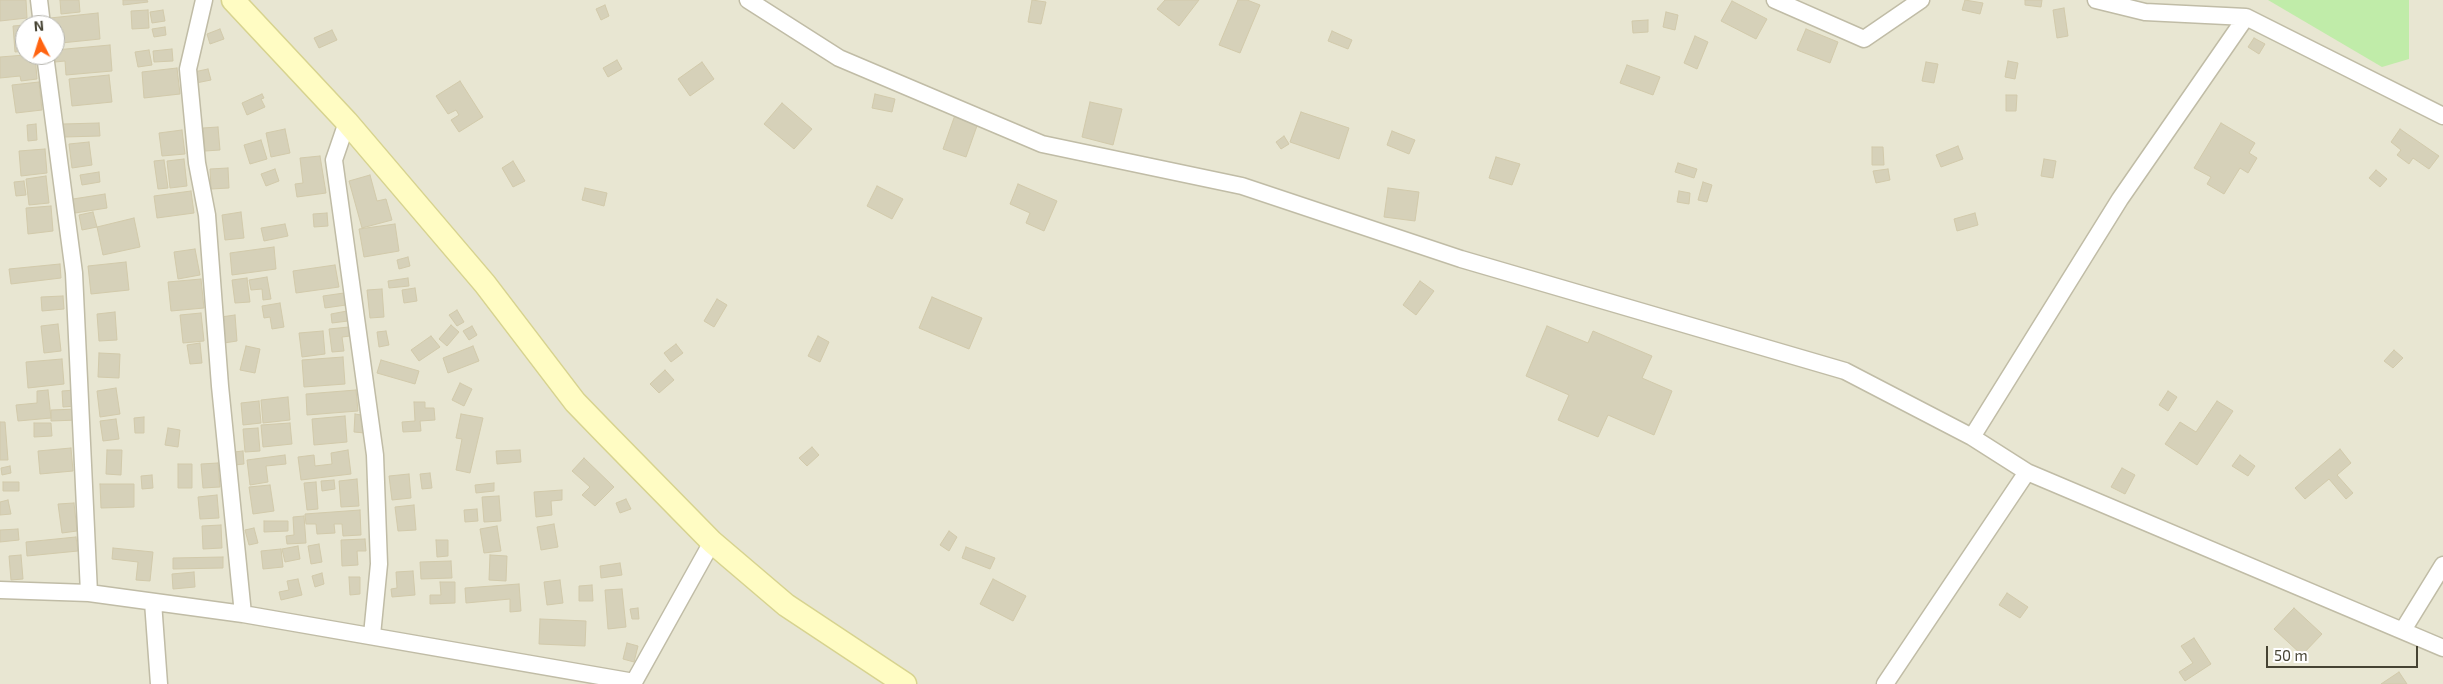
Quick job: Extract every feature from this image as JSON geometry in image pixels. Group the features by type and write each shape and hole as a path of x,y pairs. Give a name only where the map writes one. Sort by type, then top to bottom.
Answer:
{"main road":[{"path":"233,0 347,122 485,284 575,402 712,542 786,605 905,684"}],"street":[{"path":"39,0 41,15"},
{"path":"204,0 188,69 197,163 207,214 220,386 244,614"},
{"path":"748,0 839,58 1042,144 1242,186 1461,258 1844,370 1972,437 2026,472 2443,648"},
{"path":"1775,0 1864,39 1921,0"},
{"path":"2096,0 2145,12 2246,17 2443,116"},
{"path":"1972,437 2120,199 2246,17"},
{"path":"46,65 74,273 89,593"},
{"path":"347,122 334,160 376,455 379,564 372,635"},
{"path":"1885,684 2026,472"},
{"path":"0,590 89,593 244,614 634,682 712,542"},
{"path":"2403,630 2443,565"},
{"path":"153,602 159,684"}],"shaded area":[{"path":"0,0 2443,0 2443,684 0,684"}],"green space":[{"path":"2268,0 2409,0 2409,59 2382,67"}],"building":[{"path":"0,0 26,0 27,15 15,15 15,19 0,21"},
{"path":"60,0 79,0 80,12 61,14"},
{"path":"123,0 147,0 148,2 123,5"},
{"path":"1032,0 1046,2 1041,24 1028,22"},
{"path":"1165,0 1199,0 1179,26 1157,9"},
{"path":"1238,0 1247,0 1260,5 1240,53 1219,45"},
{"path":"1965,0 1983,3 1980,14 1962,10"},
{"path":"2025,0 2042,0 2041,7 2025,5"},
{"path":"1732,1 1767,19 1756,39 1721,21"},
{"path":"605,5 609,16 601,20 596,9"},
{"path":"2064,8 2068,36 2057,38 2053,10"},
{"path":"148,10 149,28 132,29 131,11"},
{"path":"163,10 165,21 152,23 150,12"},
{"path":"1666,12 1678,15 1675,30 1663,27"},
{"path":"98,13 100,39 65,43 65,16"},
{"path":"1648,20 1648,32 1633,33 1632,21"},
{"path":"13,26 15,26 15,52"},
{"path":"165,27 166,35 154,37 152,29"},
{"path":"220,29 224,39 210,44 207,34"},
{"path":"1806,29 1838,42 1830,63 1797,50"},
{"path":"332,30 337,40 319,48 314,38"},
{"path":"1332,31 1352,40 1348,49 1328,41"},
{"path":"1695,36 1708,42 1697,69 1684,63"},
{"path":"2254,38 2265,44 2259,54 2248,47"},
{"path":"110,45 112,71 66,75 65,49"},
{"path":"172,49 173,61 154,62 153,51"},
{"path":"149,50 152,65 138,67 135,52"},
{"path":"15,56 15,65 36,65 37,79 21,81 20,76 0,78 0,57"},
{"path":"617,60 622,69 608,77 603,68"},
{"path":"2008,61 2018,63 2015,79 2005,77"},
{"path":"702,62 714,79 690,96 678,79"},
{"path":"1926,62 1938,64 1934,83 1922,81"},
{"path":"1627,65 1660,77 1653,95 1620,83"},
{"path":"177,68 180,94 144,98 142,72"},
{"path":"208,69 211,80 196,83 194,72"},
{"path":"109,75 112,102 72,106 69,79"},
{"path":"460,81 483,117 459,132 451,120 459,115 456,110 448,114 436,96"},
{"path":"39,82 42,110 16,113 12,85"},
{"path":"262,94 264,98 261,99 265,107 247,115 242,103"},
{"path":"875,94 895,99 892,112 872,108"},
{"path":"2006,95 2017,95 2016,111 2006,111"},
{"path":"1090,102 1122,109 1113,145 1082,137"},
{"path":"782,103 812,129 794,149 764,124"},
{"path":"1301,112 1349,128 1339,159 1290,142"},
{"path":"955,115 978,123 966,157 943,149"},
{"path":"99,123 100,136 64,137 63,124"},
{"path":"2221,123 2255,143 2249,153 2257,158 2248,173 2240,168 2224,194 2207,184 2211,177 2194,168"},
{"path":"36,124 37,140 28,141 27,125"},
{"path":"218,127 220,150 205,151 203,128"},
{"path":"285,129 290,153 271,157 266,133"},
{"path":"2400,129 2439,156 2429,169 2413,158 2409,164 2397,155 2401,150 2391,142"},
{"path":"182,130 185,154 162,156 159,133"},
{"path":"1392,131 1415,140 1409,154 1387,145"},
{"path":"1284,136 1289,144 1281,149 1276,142"},
{"path":"261,140 267,159 250,164 244,145"},
{"path":"89,142 92,165 72,168 69,144"},
{"path":"1958,146 1963,159 1941,167 1936,155"},
{"path":"1872,147 1883,147 1884,165 1872,165"},
{"path":"45,149 47,173 21,176 19,151"},
{"path":"320,156 326,193 297,197 295,184 303,183 300,158"},
{"path":"1496,157 1520,164 1512,185 1489,178"},
{"path":"184,159 187,186 170,188 167,161"},
{"path":"2044,159 2056,161 2053,178 2041,176"},
{"path":"164,160 168,188 158,189 154,161"},
{"path":"513,161 525,181 513,187 502,168"},
{"path":"1678,163 1697,169 1694,178 1675,172"},
{"path":"228,168 229,188 211,189 210,169"},
{"path":"275,169 279,181 266,186 261,174"},
{"path":"1888,169 1890,180 1876,183 1873,171"},
{"path":"2376,170 2387,179 2380,187 2369,178"},
{"path":"99,172 100,182 82,185 80,175"},
{"path":"370,175 377,201 386,199 392,220 362,228 349,181"},
{"path":"46,176 49,203 29,205 26,179"},
{"path":"24,181 26,195 16,196 14,182"},
{"path":"1703,182 1712,185 1707,202 1698,200"},
{"path":"1018,184 1057,201 1044,231 1026,223 1030,213 1010,204"},
{"path":"877,186 903,199 892,219 867,206"},
{"path":"585,188 607,193 604,206 582,200"},
{"path":"1388,188 1419,192 1415,221 1384,217"},
{"path":"191,191 194,213 157,218 154,196"},
{"path":"1679,191 1690,193 1689,204 1677,202"},
{"path":"105,194 107,208 75,213 73,199"},
{"path":"51,206 53,231 28,234 26,208"},
{"path":"93,212 97,227 82,230 79,215"},
{"path":"241,212 244,238 225,240 222,215"},
{"path":"327,213 328,226 314,227 313,214"},
{"path":"1975,213 1978,225 1957,231 1954,219"},
{"path":"134,218 140,247 103,255 97,227"},
{"path":"285,224 288,236 264,241 261,228"},
{"path":"395,224 399,251 364,257 359,229"},
{"path":"274,247 276,269 232,275 230,253"},
{"path":"195,249 200,275 178,279 174,252"},
{"path":"408,257 410,266 399,269 397,260"},
{"path":"126,262 129,290 91,294 88,266"},
{"path":"60,264 61,278 11,284 9,269"},
{"path":"335,265 339,287 296,293 293,271"},
{"path":"267,277 271,299 263,300 262,289 251,290 249,280"},
{"path":"247,278 250,302 235,303 232,280"},
{"path":"408,278 409,286 389,288 388,281"},
{"path":"201,279 204,308 171,311 168,282"},
{"path":"1420,281 1434,291 1416,315 1403,305"},
{"path":"415,288 417,301 404,303 402,290"},
{"path":"382,289 384,317 370,318 367,290"},
{"path":"344,293 346,305 325,308 323,296"},
{"path":"63,296 64,309 42,311 41,297"},
{"path":"932,297 982,318 969,349 919,328"},
{"path":"717,299 727,305 714,327 704,321"},
{"path":"280,303 284,327 272,329 270,317 264,318 262,306"},
{"path":"457,310 464,322 457,326 449,315"},
{"path":"347,311 348,321 332,323 331,314"},
{"path":"115,312 117,340 99,341 97,314"},
{"path":"201,313 204,341 183,343 180,315"},
{"path":"235,315 237,341 224,343 221,317"},
{"path":"58,324 61,351 44,353 41,326"},
{"path":"451,325 459,332 447,346 439,339"},
{"path":"472,326 477,335 469,340 463,331"},
{"path":"1547,326 1588,343 1593,331 1652,356 1642,378 1672,391 1654,435 1608,415 1598,437 1558,420 1569,395 1526,376"},
{"path":"349,327 350,336 342,337 344,351 332,352 329,329"},
{"path":"323,331 325,354 302,357 299,333"},
{"path":"386,331 389,345 379,347 377,332"},
{"path":"431,336 440,347 419,361 411,350"},
{"path":"818,336 829,342 820,362 808,356"},
{"path":"200,343 202,363 190,364 187,345"},
{"path":"676,344 683,353 671,362 664,353"},
{"path":"246,346 260,349 255,373 240,370"},
{"path":"473,346 479,361 448,373 443,358"},
{"path":"2394,350 2403,358 2393,368 2384,361"},
{"path":"99,353 120,354 119,378 98,377"},
{"path":"343,357 345,384 304,387 302,360"},
{"path":"62,359 64,384 28,388 26,362"},
{"path":"381,360 419,371 415,384 377,373"},
{"path":"665,370 674,380 659,393 650,384"},
{"path":"460,383 472,389 464,406 452,400"},
{"path":"116,388 120,414 100,417 97,391"},
{"path":"48,390 51,418 18,421 16,405 37,403 37,391"},
{"path":"75,390 76,406 63,407 62,391"},
{"path":"356,390 358,411 307,415 306,394"},
{"path":"2168,391 2177,397 2168,411 2159,405"},
{"path":"288,397 290,420 263,423 261,400"},
{"path":"259,401 261,423 243,425 241,403"},
{"path":"2217,401 2233,411 2197,465 2165,444 2180,422 2196,432"},
{"path":"414,402 425,402 425,408 434,408 435,420 420,421 421,431 403,432 402,422 415,421"},
{"path":"78,409 78,420 51,421 51,410"},
{"path":"355,414 367,416 365,433 354,432"},
{"path":"461,414 483,418 470,473 456,470 462,439 456,438"},
{"path":"345,416 347,442 314,445 312,419"},
{"path":"144,417 144,433 135,433 134,418"},
{"path":"116,419 119,439 103,441 100,421"},
{"path":"0,422 5,422 8,460 0,460"},
{"path":"34,423 51,423 52,436 34,437"},
{"path":"290,423 292,444 263,447 261,425"},
{"path":"168,428 180,430 178,447 165,445"},
{"path":"258,428 260,451 245,452 243,429"},
{"path":"812,447 819,455 807,466 799,458"},
{"path":"71,448 73,471 40,474 38,451"},
{"path":"2340,449 2351,463 2337,475 2353,493 2346,499 2329,479 2305,499 2295,488"},
{"path":"107,450 122,450 121,475 106,474"},
{"path":"348,450 351,474 301,480 298,457 314,455 315,466 332,464 331,453"},
{"path":"520,450 521,462 497,464 496,451"},
{"path":"243,451 244,464 234,465 234,452"},
{"path":"285,455 286,464 266,466 268,482 250,485 247,460"},
{"path":"2240,455 2255,466 2248,476 2232,466"},
{"path":"584,458 614,487 595,506 582,495 590,487 572,471"},
{"path":"218,463 220,487 203,488 201,464"},
{"path":"178,464 192,464 192,488 178,488"},
{"path":"10,466 11,473 2,475 1,468"},
{"path":"2122,468 2135,475 2125,494 2111,487"},
{"path":"430,473 432,488 422,489 420,474"},
{"path":"409,474 411,498 392,500 389,476"},
{"path":"152,475 153,488 142,489 141,476"},
{"path":"357,479 359,506 341,507 339,481"},
{"path":"334,480 335,489 322,491 321,481"},
{"path":"3,482 19,482 19,491 3,491"},
{"path":"316,482 318,509 307,510 304,483"},
{"path":"494,483 494,491 476,493 475,485"},
{"path":"100,484 134,484 134,507 101,508"},
{"path":"270,485 274,511 253,514 249,487"},
{"path":"562,490 562,500 551,501 552,515 536,517 534,492"},
{"path":"217,495 219,518 200,519 198,497"},
{"path":"499,496 501,521 484,522 482,497"},
{"path":"626,499 631,509 620,513 616,503"},
{"path":"8,500 11,514 0,515 0,502"},
{"path":"74,503 77,531 62,533 58,504"},
{"path":"414,505 416,530 398,531 395,507"},
{"path":"477,509 478,521 465,522 464,510"},
{"path":"360,510 361,535 343,536 342,524 334,524 335,533 317,534 316,524 306,524 305,514"},
{"path":"304,516 306,543 287,544 286,536 294,535 293,517"},
{"path":"264,521 288,521 288,531 264,532"},
{"path":"554,524 558,547 541,550 537,527"},
{"path":"221,525 222,548 203,549 202,526"},
{"path":"497,526 501,551 484,553 480,529"},
{"path":"254,528 258,543 249,545 245,530"},
{"path":"18,529 19,540 0,542 0,530"},
{"path":"949,531 957,537 949,551 940,545"},
{"path":"76,537 78,551 27,556 26,542"},
{"path":"365,539 366,551 357,551 358,565 342,566 341,540"},
{"path":"436,540 448,540 448,556 437,557"},
{"path":"319,544 322,562 311,564 308,546"},
{"path":"298,546 300,559 285,562 282,549"},
{"path":"966,547 995,558 990,569 962,558"},
{"path":"113,548 153,552 150,581 136,580 138,562 112,559"},
{"path":"281,549 283,567 263,569 261,551"},
{"path":"21,555 23,579 11,580 9,556"},
{"path":"490,555 507,556 506,581 489,580"},
{"path":"223,557 223,568 173,569 173,558"},
{"path":"451,561 452,578 421,579 420,562"},
{"path":"620,563 622,575 601,578 600,566"},
{"path":"413,571 415,595 392,597 391,589 397,588 396,572"},
{"path":"194,572 195,587 173,589 172,574"},
{"path":"322,573 324,584 315,587 312,576"},
{"path":"349,577 360,577 360,594 350,595"},
{"path":"298,579 302,595 281,600 279,592 289,590 287,581"},
{"path":"993,579 1026,596 1013,621 980,604"},
{"path":"560,580 563,603 547,605 544,582"},
{"path":"440,582 455,582 455,603 430,604 430,595 441,595"},
{"path":"519,584 521,611 510,612 510,599 466,603 465,588"},
{"path":"592,585 593,601 579,601 579,586"},
{"path":"622,589 626,627 608,629 605,590"},
{"path":"2007,593 2028,607 2020,618 1999,605"},
{"path":"638,608 639,619 632,619 630,609"},
{"path":"2294,608 2322,634 2302,655 2274,629"},
{"path":"540,619 586,621 585,646 539,644"},
{"path":"2194,638 2211,664 2185,681 2179,672 2193,663 2181,646"},
{"path":"627,643 638,646 634,662 623,659"},
{"path":"2399,672 2407,684 2381,684"}]}
